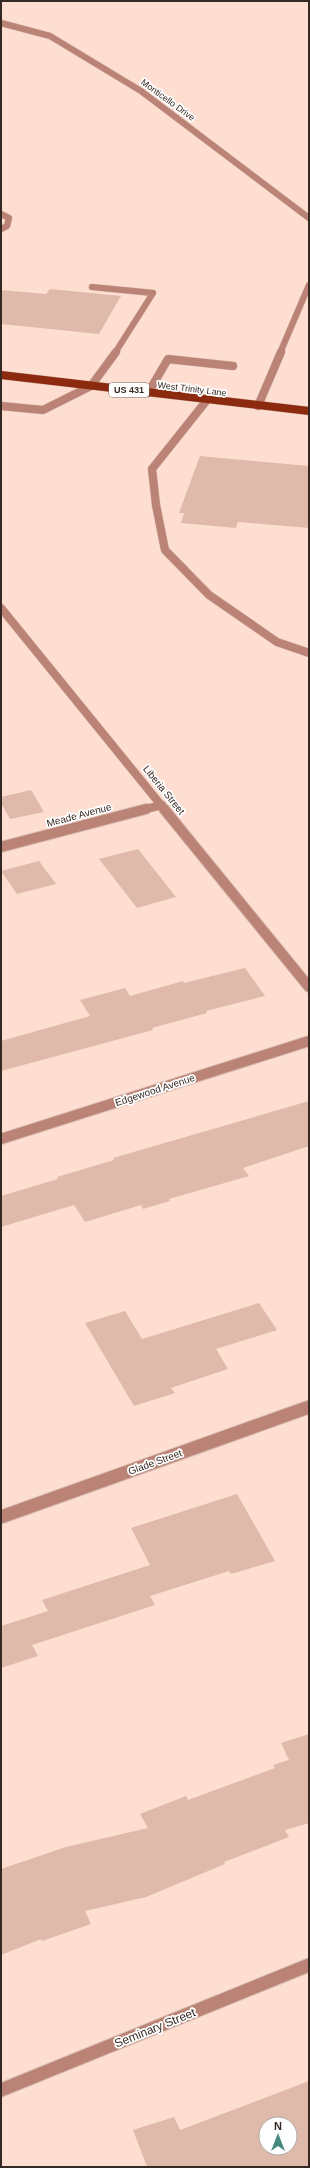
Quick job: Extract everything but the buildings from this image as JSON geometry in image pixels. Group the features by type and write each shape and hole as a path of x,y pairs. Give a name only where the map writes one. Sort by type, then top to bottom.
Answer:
{"main road":[{"name":"West Trinity Lane","path":"1,375 309,411"}],"street":[{"name":"Monticello Drive","path":"1,23 50,36 142,91 309,217"},
{"path":"1,214 9,218 7,226 1,229"},
{"path":"258,406 309,285"},
{"path":"1,406 43,410 91,386 117,351 153,292 92,287"},
{"path":"148,393 168,359 233,366"},
{"path":"208,400 152,469 156,505 165,550 209,595 277,642 309,653"},
{"name":"Liberia Street","path":"1,608 309,987"},
{"name":"Meade Avenue","path":"1,847 162,805"},
{"name":"Edgewood Avenue","path":"1,1139 309,1042"},
{"name":"Glade Street","path":"1,1517 309,1407"},
{"name":"Seminary Street","path":"1,2090 309,1965"}]}
